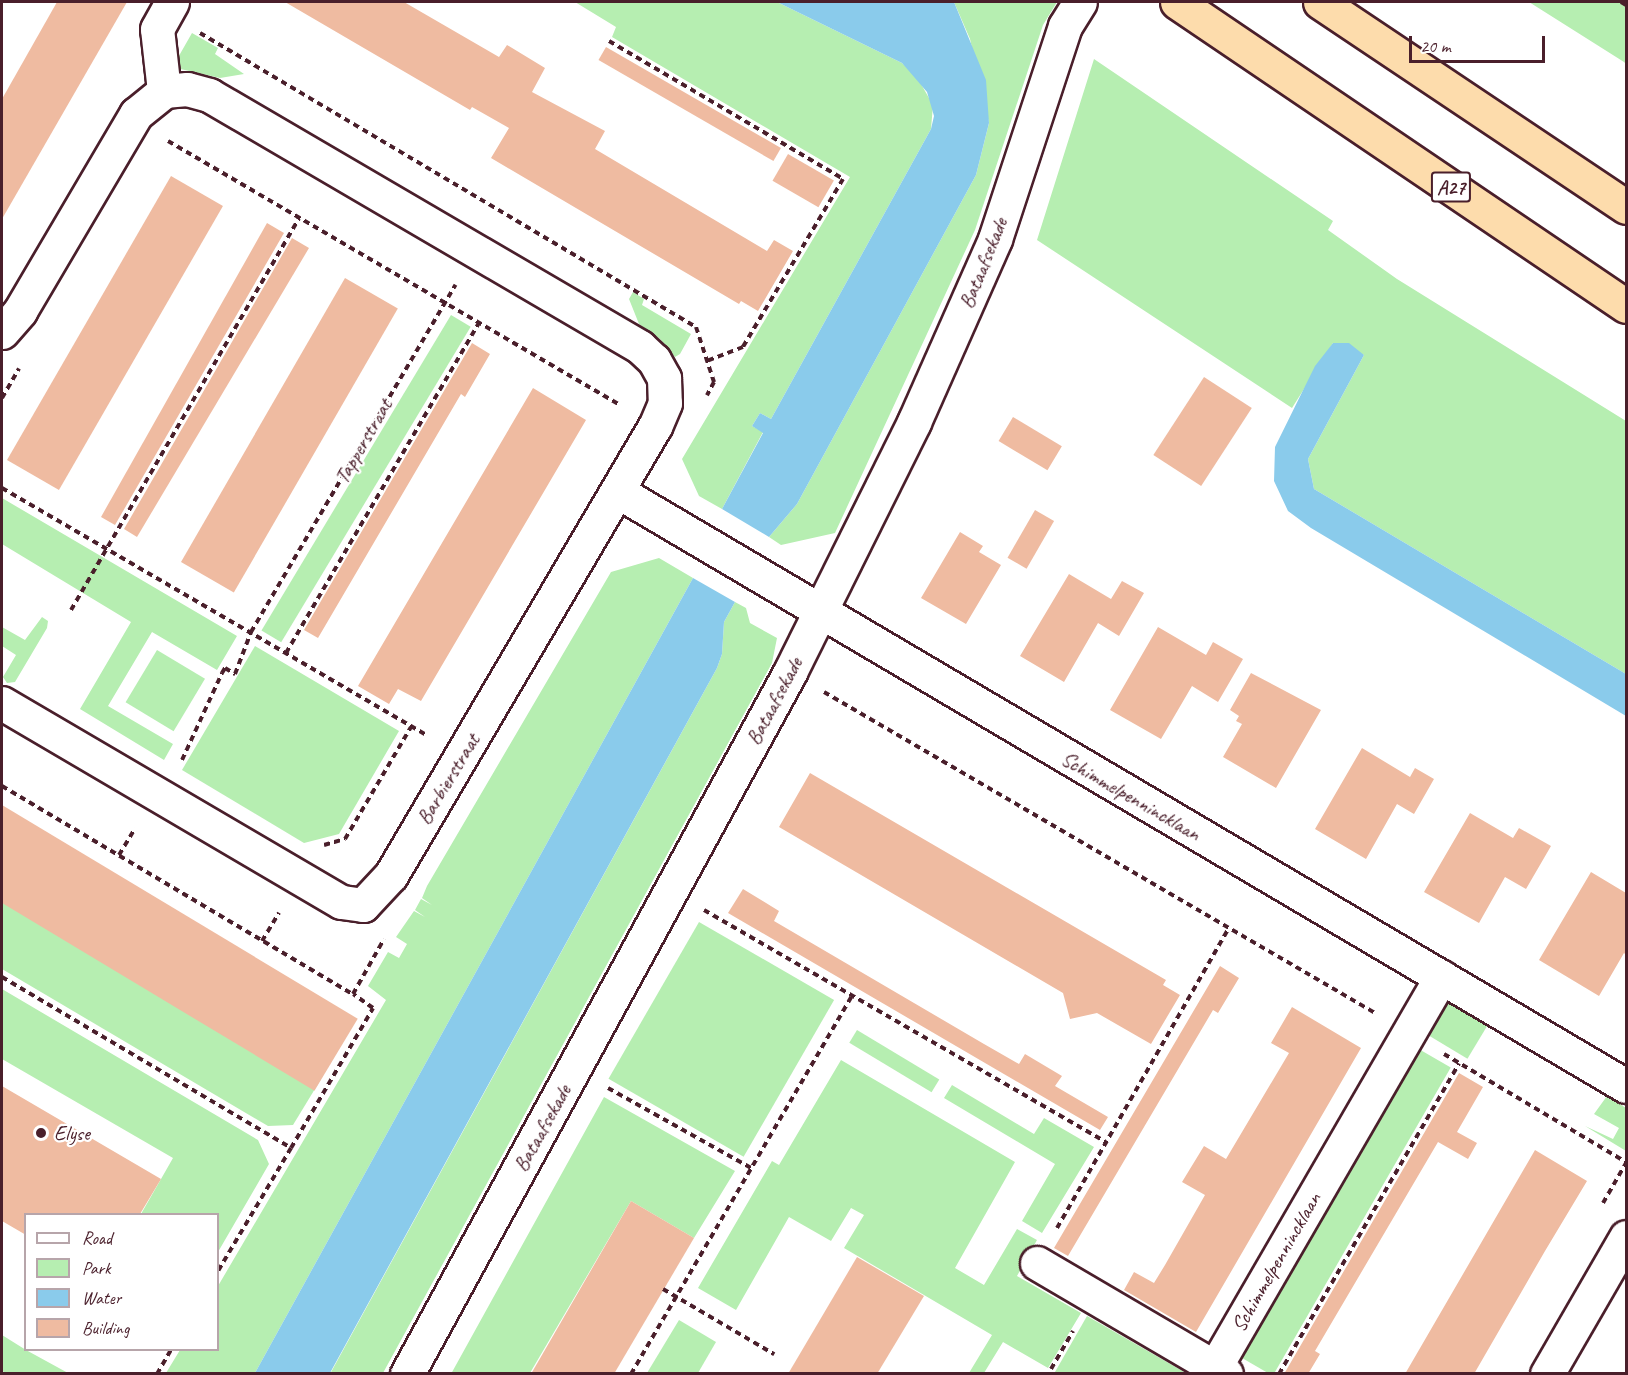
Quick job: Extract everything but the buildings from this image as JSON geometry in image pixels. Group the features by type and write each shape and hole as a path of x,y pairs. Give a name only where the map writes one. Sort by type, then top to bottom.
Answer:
{"highway":[{"name":"A27","path":"1177,2 1626,306"},
{"path":"1320,2 1626,207"}],"street":[{"name":"Bataafsekade","path":"407,1374 790,672 914,422 995,240 1065,26 1080,2"},
{"path":"164,91 157,29 168,7"},
{"path":"2,332 20,311 136,114 164,91 187,89 209,95 640,347 654,360 664,378 664,403 618,492 820,613"},
{"name":"Barbierstraat","path":"363,905 391,875 618,492"},
{"name":"Schimmelpennincklaan","path":"820,613 1626,1086"},
{"path":"2,703 299,879 341,902 363,905"},
{"name":"Schimmelpennincklaan","path":"1221,1370 1441,977"},
{"path":"1547,1374 1626,1237"},
{"path":"1037,1263 1221,1370"}],"path":[{"path":"1622,2 1626,5"},
{"path":"168,7 696,327 714,382 702,403"},
{"path":"609,41 843,179 743,347"},
{"path":"157,135 629,411"},
{"path":"71,610 299,218"},
{"name":"Tapperstraat","path":"155,793 166,777 172,754 183,760 188,753 225,668 235,674 251,633 475,250"},
{"path":"286,653 479,323"},
{"path":"2,398 20,367"},
{"path":"2,488 461,756"},
{"path":"790,672 1626,1162"},
{"path":"262,941 318,847 345,839 411,727"},
{"path":"2,786 373,1008 219,1269"},
{"path":"119,855 155,793"},
{"path":"672,892 1106,1142"},
{"path":"363,905 385,941"},
{"path":"1037,1263 1229,928"},
{"path":"353,994 391,931"},
{"path":"2,977 291,1148"},
{"path":"632,1374 852,996"},
{"path":"1279,1374 1459,1063"},
{"path":"600,1084 751,1168"},
{"path":"663,1289 774,1354"},
{"path":"157,1374 170,1351"}],"green space":[{"path":"575,2 777,2 902,63 917,77 933,105 931,129 771,419 760,413 752,426 763,432 722,509 699,496 682,459 850,177 612,37 616,27"},
{"path":"954,2 1057,2 1043,25 975,230 835,533 781,545 769,537 797,504 976,175 989,123 970,39"},
{"path":"1529,2 1626,2 1626,64 1624,62"},
{"path":"192,33 218,48 215,54 244,74 220,78 176,68 176,61"},
{"path":"1094,59 1333,221 1328,230 1397,279 1626,421 1626,674 1314,489 1308,459 1364,355 1333,343 1292,408 1037,240"},
{"path":"633,292 644,299 642,305 691,334 680,354 675,357 660,339 639,324 629,299"},
{"path":"451,315 471,327 281,642 261,630"},
{"path":"2,498 237,636 217,670 152,632 108,706 173,744 164,760 80,709 131,622 2,544"},
{"path":"659,558 693,578 255,1373 166,1373 179,1351 219,1351 219,1284 386,1000 368,986 388,952 399,958 407,944 396,937 414,911 425,917 415,910 421,899 432,905 422,898 427,886 611,572"},
{"path":"735,602 746,608 750,623 777,638 772,663 383,1373 330,1374 717,668 722,654 724,622"},
{"path":"42,617 48,621 47,628 15,682 7,683 3,677 16,655 2,646 2,627 25,640"},
{"path":"255,646 399,731 339,834 304,843 182,770"},
{"path":"157,650 205,679 174,731 126,702"},
{"path":"2,889 321,1079 293,1125 268,1126 2,969"},
{"path":"699,922 834,1000 744,1157 609,1079"},
{"path":"2,989 258,1140 269,1164 219,1250 219,1213 142,1213 173,1158 2,1059"},
{"path":"1445,1001 1487,1026 1467,1059 1425,1034"},
{"path":"857,1030 939,1079 932,1092 849,1043"},
{"path":"1417,1048 1451,1068 1274,1374 1270,1374 1239,1356"},
{"path":"841,1060 1015,1162 955,1268 984,1285 1017,1229 1037,1240 1017,1276 1081,1313 1048,1368 1003,1342 984,1373 969,1373 992,1335 844,1248 864,1215 851,1208 831,1241 789,1217 736,1310 698,1288 772,1161 779,1165"},
{"path":"952,1085 1034,1134 1044,1118 1094,1147 1042,1233 1022,1221 1055,1164 944,1098"},
{"path":"1607,1096 1626,1108 1626,1151 1585,1126 1613,1139 1619,1128 1594,1114"},
{"path":"604,1097 735,1171 694,1238 631,1201 530,1373 451,1374"},
{"path":"1087,1316 1186,1373 1055,1372"},
{"path":"679,1320 716,1342 698,1373 647,1373"},
{"path":"2,1335 24,1349 24,1351 68,1373 6,1373 2,1371"}],"water":[{"path":"777,2 954,2 986,80 989,123 976,175 797,504 769,537 722,509 763,433 752,426 760,413 771,419 931,129 934,116 927,92 902,63"},
{"path":"1333,343 1349,343 1364,355 1308,459 1314,489 1626,674 1626,716 1311,528 1288,511 1274,481 1275,447 1315,366"},
{"path":"693,578 735,602 724,622 722,654 717,668 330,1373 255,1373"}],"place":[{"name":"Elyse","path":"41,1133"}]}
